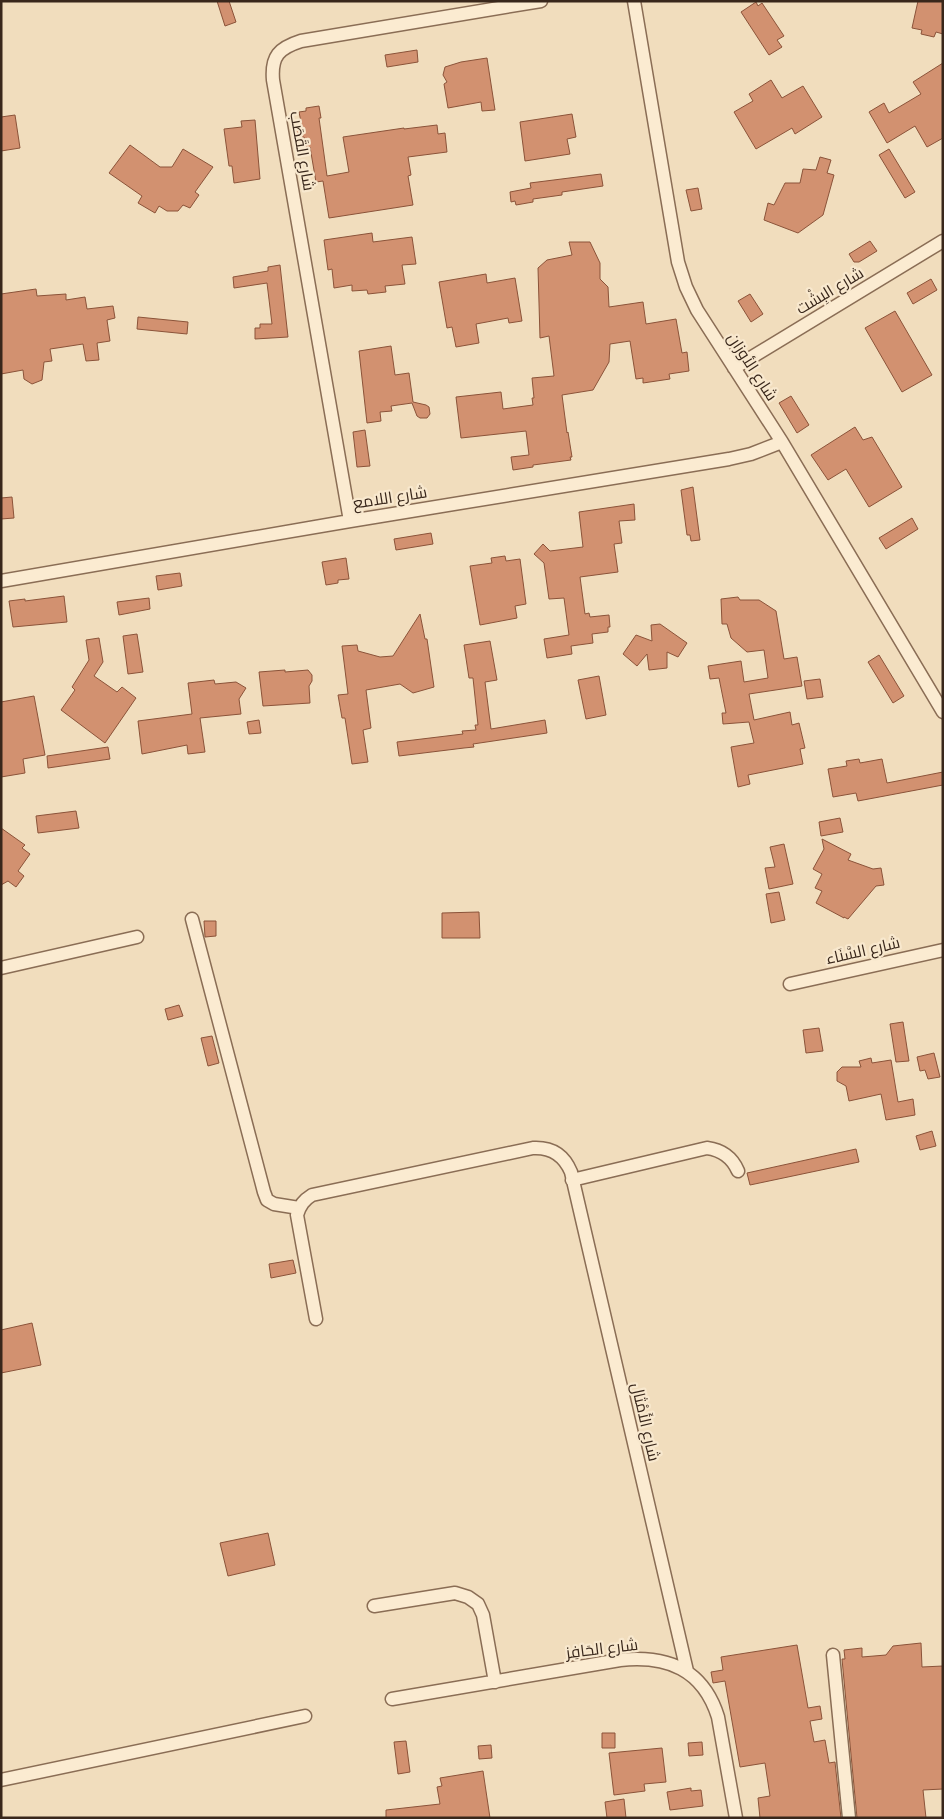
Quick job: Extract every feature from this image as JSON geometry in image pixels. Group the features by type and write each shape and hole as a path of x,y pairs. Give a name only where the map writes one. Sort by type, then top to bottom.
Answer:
{"street":[{"name":"شارع القَصَب","path":"350,521 273,80 274,62 283,48 301,41 541,1"},
{"name":"شارع الأوزان","path":"634,1 680,266 686,287 697,310 782,442 943,712"},
{"name":"شارع البِشْت","path":"734,368 943,242"},
{"name":"شارع اللامع","path":"1,580 729,459 751,454 782,442"},
{"path":"192,919 264,1192 267,1200 274,1204 299,1208 298,1222 316,1319"},
{"path":"1,968 137,937"},
{"name":"شارع السَّنَاء","path":"790,984 943,950"},
{"name":"شارع الأَمْثال","path":"299,1208 302,1202 312,1195 533,1148 548,1149 560,1155 568,1166 572,1180 687,1671"},
{"path":"572,1180 707,1148 725,1154 735,1164 738,1171"},
{"path":"374,1606 455,1593 468,1596 478,1604 483,1615 495,1682"},
{"path":"833,1655 849,1818"},
{"name":"شارع الحَافِز","path":"392,1699 637,1659 672,1664 687,1671 706,1690 714,1702 736,1818"},
{"path":"1,1780 305,1716"}],"building":[{"path":"217,1 229,1 236,22 225,26"},
{"path":"918,1 943,1 943,34 936,32 934,37 921,34 922,30 912,28"},
{"path":"756,2 758,6 762,3 784,36 777,40 782,47 769,55 741,12"},
{"path":"417,50 418,62 387,67 385,55"},
{"path":"487,58 495,110 482,111 481,102 448,108 444,84 447,82 443,75 445,67 461,62"},
{"path":"943,63 943,138 927,147 915,126 887,143 869,112 884,103 889,113 921,94 913,82"},
{"path":"771,80 782,98 803,86 822,117 795,134 792,128 756,149 734,112 753,101 749,94"},
{"path":"319,106 327,176 349,172 343,137 437,125 438,134 445,133 447,152 408,157 411,175 408,176 413,205 329,218 323,181 316,182 310,147 306,148 304,137 297,138 294,124 301,122 299,112 306,111 306,108"},
{"path":"572,114 576,137 567,139 570,154 525,161 520,122"},
{"path":"15,115 20,148 1,151 1,117"},
{"path":"255,120 260,179 234,183 232,166 229,166 224,129 242,127 241,121"},
{"path":"130,145 160,167 172,167 183,149 213,167 195,192 199,195 190,208 183,205 178,211 167,211 159,206 155,213 138,203 142,196 109,173"},
{"path":"889,149 915,192 905,198 879,155"},
{"path":"820,157 831,160 827,173 834,175 823,215 798,233 764,220 768,203 774,205 785,183 800,183 803,169 816,170"},
{"path":"601,174 603,186 562,192 562,195 533,199 533,202 516,205 515,201 511,202 510,192 531,188 530,183"},
{"path":"698,188 702,209 691,211 686,190"},
{"path":"372,233 373,242 412,237 416,264 402,265 405,284 385,286 386,292 368,294 367,290 352,291 352,285 334,288 332,269 328,270 324,240"},
{"path":"870,241 877,251 859,262 854,262 849,254"},
{"path":"569,242 590,242 600,263 600,279 608,287 609,307 643,302 646,324 676,319 682,353 687,352 689,371 669,374 670,379 643,383 643,378 636,379 630,341 610,344 609,362 593,390 562,395 571,460 533,465 533,467 513,470 511,457 529,455 526,431 461,438 456,397 501,392 503,409 533,405 532,378 554,376 549,336 540,338 538,268 547,260 572,255"},
{"path":"280,265 288,337 255,339 255,328 260,328 260,324 272,324 267,283 234,288 233,277 268,271 268,267"},
{"path":"486,274 487,283 515,278 522,321 509,323 508,318 476,324 479,343 456,347 452,327 447,328 439,282"},
{"path":"931,279 937,290 913,304 907,293"},
{"path":"36,289 37,296 66,294 66,300 85,297 87,309 113,306 115,318 107,320 110,341 97,343 99,360 86,361 83,344 50,349 52,361 44,362 42,380 32,384 24,379 23,370 1,374 1,294"},
{"path":"750,294 763,314 751,322 738,301"},
{"path":"895,311 932,375 902,392 865,328"},
{"path":"138,317 188,322 187,334 137,329"},
{"path":"391,346 395,375 409,373 413,402 429,407 430,414 427,418 420,418 417,416 412,403 391,406 392,411 380,412 381,421 367,423 359,351"},
{"path":"791,396 809,425 797,433 779,403"},
{"path":"855,427 863,440 872,437 902,487 869,507 846,469 828,480 811,455"},
{"path":"365,430 370,466 357,467 353,432"},
{"path":"693,487 700,540 691,541 690,535 687,535 681,490"},
{"path":"12,497 14,518 1,519 1,498"},
{"path":"634,504 635,520 619,521 622,543 614,544 618,572 580,577 585,614 589,613 590,617 609,615 610,627 608,627 608,632 592,634 593,643 571,646 572,654 547,658 544,639 569,635 564,598 549,599 544,563 534,554 543,544 550,551 583,547 579,512"},
{"path":"912,518 918,529 886,549 879,538"},
{"path":"431,533 433,544 396,550 394,539"},
{"path":"505,556 506,561 520,559 526,604 515,606 517,618 480,625 470,566 492,563 491,558"},
{"path":"346,558 349,579 338,580 338,583 326,585 322,562"},
{"path":"180,573 182,586 158,590 156,576"},
{"path":"64,596 67,622 13,627 9,601"},
{"path":"738,597 740,600 759,600 776,611 784,659 797,657 802,686 749,694 754,720 790,712 792,725 799,723 805,748 800,749 803,764 748,775 750,784 738,787 731,747 754,743 749,722 723,724 722,713 726,713 719,678 710,679 708,666 741,661 744,682 768,678 764,650 747,652 731,638 727,624 722,624 721,599"},
{"path":"149,598 150,609 119,615 117,602"},
{"path":"420,614 425,639 427,639 434,687 413,693 400,684 366,690 371,728 363,730 368,762 352,764 345,718 342,718 338,695 348,694 342,646 357,645 358,651 380,657 393,656"},
{"path":"660,624 687,643 678,657 667,652 667,668 649,670 647,654 637,666 623,654 636,635 652,641 651,625"},
{"path":"137,634 143,672 128,674 123,636"},
{"path":"99,638 103,662 94,676 117,692 122,687 136,698 105,743 61,710 75,690 72,687 89,660 86,640"},
{"path":"490,641 497,680 485,682 491,729 545,720 547,733 473,744 474,747 399,756 397,742 463,734 462,731 476,730 475,725 478,725 473,678 469,678 464,645"},
{"path":"879,655 904,696 893,703 868,662"},
{"path":"285,670 285,672 308,670 312,675 312,681 309,686 310,703 263,706 259,672"},
{"path":"599,676 606,715 586,719 578,680"},
{"path":"820,679 823,697 807,699 804,681"},
{"path":"214,680 215,684 236,682 246,688 239,699 241,714 200,718 205,752 188,754 187,745 142,754 138,721 192,714 188,683"},
{"path":"34,696 45,755 23,759 25,773 1,777 1,702"},
{"path":"259,720 261,733 249,734 247,722"},
{"path":"108,747 110,759 48,768 47,756"},
{"path":"859,759 860,763 882,759 887,783 943,772 943,785 858,801 856,793 833,797 828,769 847,766 846,761"},
{"path":"76,811 79,828 38,833 36,816"},
{"path":"840,818 843,832 821,836 819,822"},
{"path":"1,828 25,845 22,848 30,854 18,871 24,876 16,887 8,881 1,885"},
{"path":"822,839 851,854 848,860 873,869 881,868 884,885 876,886 848,919 816,903 822,891 815,888 822,874 813,869 824,849"},
{"path":"784,844 793,884 769,889 765,868 775,867 770,847"},
{"path":"779,892 785,920 771,923 766,894"},
{"path":"479,912 480,938 442,938 442,913"},
{"path":"204,921 216,921 216,936 205,937"},
{"path":"179,1005 183,1016 168,1020 165,1009"},
{"path":"903,1022 909,1061 896,1062 890,1024"},
{"path":"819,1028 823,1051 806,1053 803,1030"},
{"path":"212,1036 219,1063 208,1066 201,1038"},
{"path":"934,1053 940,1077 928,1079 925,1070 920,1071 917,1057"},
{"path":"871,1058 872,1063 891,1060 898,1102 913,1099 915,1115 886,1120 881,1094 849,1101 846,1086 837,1081 837,1072 842,1067 861,1067 859,1061"},
{"path":"932,1131 936,1146 920,1150 916,1136"},
{"path":"856,1149 859,1162 750,1185 747,1173"},
{"path":"293,1260 296,1273 271,1278 269,1264"},
{"path":"32,1323 41,1365 1,1373 1,1330"},
{"path":"268,1533 275,1565 228,1576 220,1543"},
{"path":"921,1643 922,1667 943,1666 943,1789 923,1790 926,1818 857,1818 842,1659 845,1659 844,1650 862,1648 862,1657 886,1655 893,1646"},
{"path":"797,1645 808,1708 820,1706 822,1719 810,1721 814,1742 825,1740 829,1763 835,1762 841,1818 760,1818 758,1798 770,1796 765,1763 740,1767 725,1681 713,1683 711,1672 723,1670 721,1657"},
{"path":"602,1733 615,1733 615,1748 602,1748"},
{"path":"406,1741 410,1772 398,1774 394,1742"},
{"path":"702,1742 703,1755 689,1756 688,1743"},
{"path":"491,1745 492,1758 479,1759 478,1746"},
{"path":"662,1748 666,1782 644,1784 645,1791 614,1795 609,1753"},
{"path":"483,1771 490,1818 386,1818 386,1810 440,1804 437,1787 442,1786 440,1778"},
{"path":"691,1788 691,1791 701,1790 703,1806 670,1810 667,1792"},
{"path":"624,1799 626,1818 607,1818 605,1802"}]}
